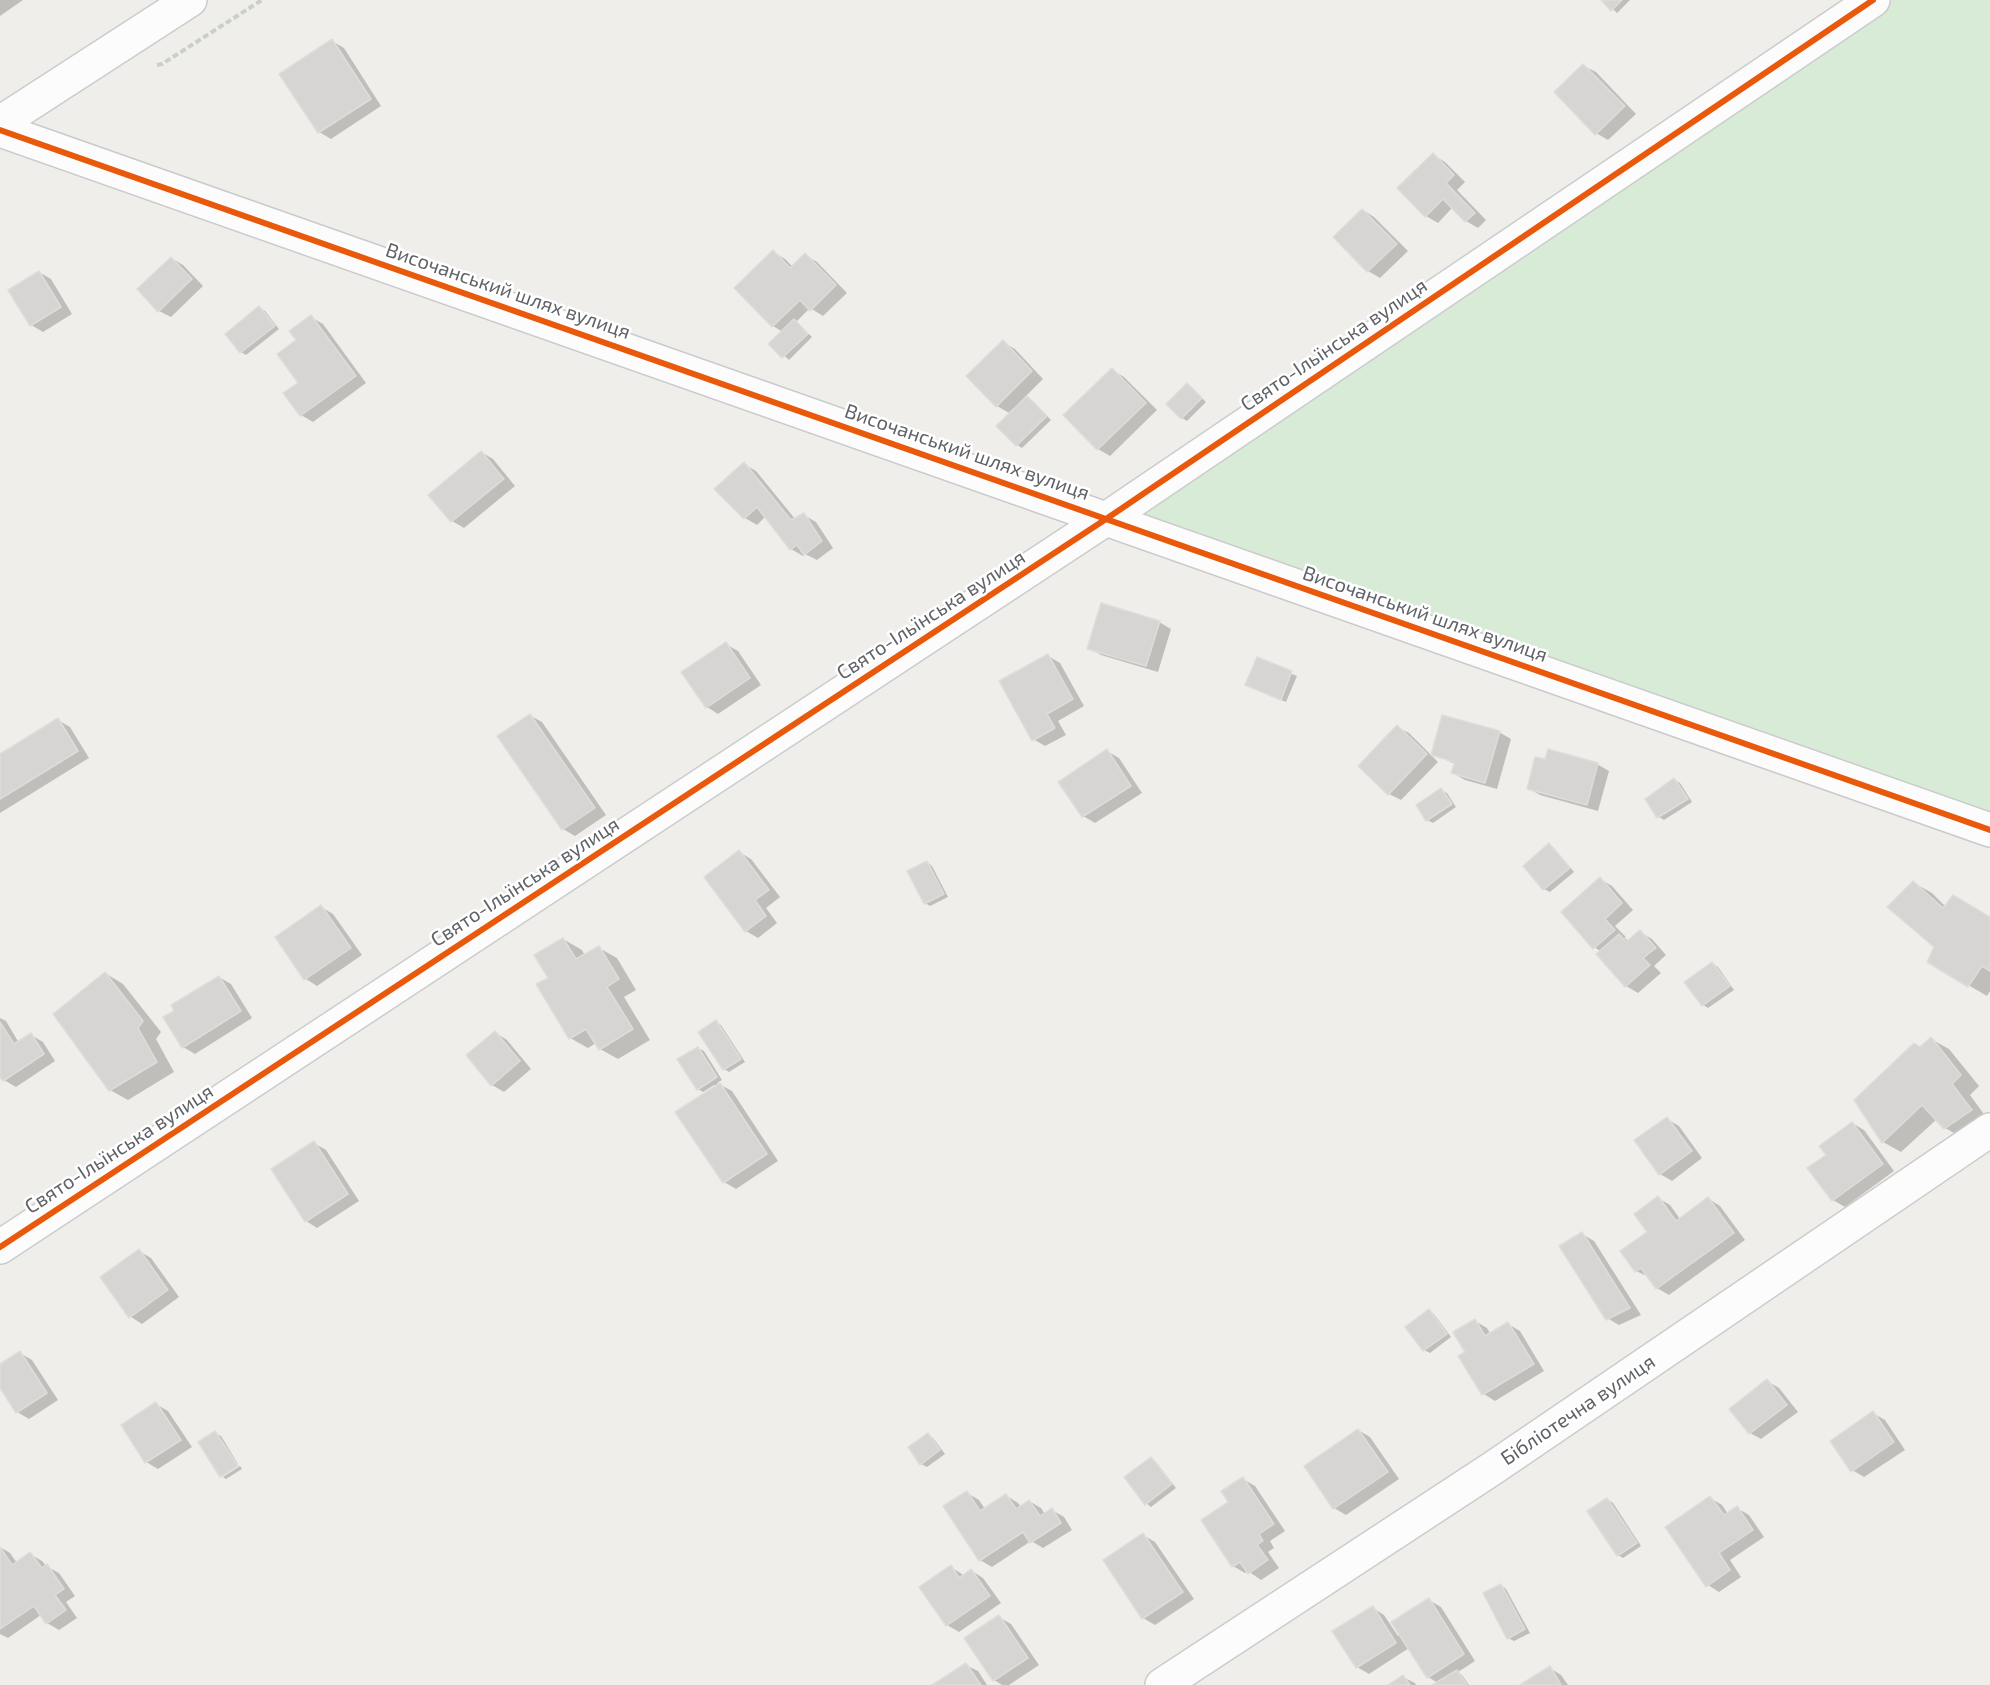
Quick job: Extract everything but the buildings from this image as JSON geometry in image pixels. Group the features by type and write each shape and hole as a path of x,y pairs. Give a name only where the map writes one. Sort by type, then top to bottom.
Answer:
{"street":[{"path":"0,123 190,0"},
{"name":"Свято-Ільїнська вулиця","path":"0,1247 1107,519 1873,0"},
{"name":"Височанський шлях вулиця","path":"0,130 1990,830"},
{"name":"Бібліотечна вулиця","path":"1162,1685 1492,1468 1990,1130"}],"green space":[{"path":"1873,0 1990,0 1990,830 1106,519"}],"cycle path":[{"path":"0,1247 1106,519 1873,0"},
{"path":"0,130 1990,830"}]}
